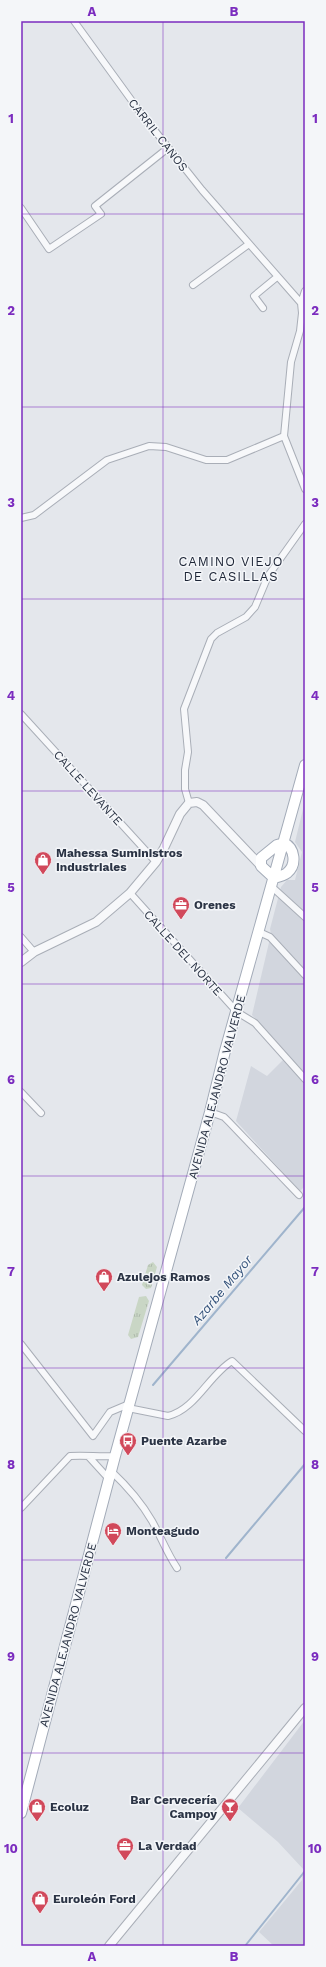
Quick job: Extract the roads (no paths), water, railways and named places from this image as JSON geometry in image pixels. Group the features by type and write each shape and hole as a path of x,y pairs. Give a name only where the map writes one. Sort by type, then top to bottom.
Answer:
{"main road":[{"name":"AVENIDA ALEJANDRO VALVERDE","path":"21,1813 115,1456 210,1112 225,1051 305,765"},
{"path":"273,883 261,866 261,858 266,852 277,845 284,843"}],"street":[{"name":"CARRIL CANOS","path":"74,21 168,148 202,190 301,303"},
{"path":"21,208 49,249 101,214 95,206 168,148"},
{"path":"194,285 249,244"},
{"path":"263,308 254,296 277,277"},
{"path":"305,291 301,303 302,313 300,330 291,362 284,436 305,489"},
{"path":"300,330 305,336"},
{"path":"21,518 34,515 107,460 149,446 166,447 206,460 227,460 284,436"},
{"path":"189,803 185,789 185,770 188,752 184,709 211,639 216,633 246,617 255,607 268,576 305,524"},
{"name":"CALLE LEVANTE","path":"21,714 156,862"},
{"path":"21,962 34,952 96,922 130,893 156,862 180,814 189,803 197,802 203,805 261,866"},
{"path":"250,854 258,855 266,852"},
{"path":"273,883 305,917"},
{"name":"CALLE DEL NORTE","path":"130,893 237,1012 255,1023 305,1079"},
{"path":"259,932 270,937 305,975"},
{"path":"21,937 34,952"},
{"path":"21,1092 41,1113"},
{"path":"210,1112 224,1118 229,1122 299,1195"},
{"path":"21,1344 93,1436 110,1412 129,1406 168,1416 175,1415 193,1400 225,1366 232,1361 305,1431"},
{"path":"21,1508 70,1456 86,1454 95,1457 115,1456"},
{"path":"86,1454 139,1500 152,1522 167,1553 177,1568"},
{"path":"109,1946 305,1708"}],"waterway":[{"name":"Azarbe Mayor","path":"153,1385 305,1207"},
{"path":"226,1558 305,1464"},
{"path":"245,1946 305,1871"}],"place":[{"name":"Mahessa Suministros Industriales","path":"43,875"},
{"name":"Orenes","path":"181,920"},
{"name":"Azulejos Ramos","path":"104,1292"},
{"name":"Puente Azarbe","path":"128,1456"},
{"name":"Monteagudo","path":"113,1546"},
{"name":"Ecoluz","path":"37,1822"},
{"name":"Bar Cervecería Campoy","path":"230,1822"},
{"name":"La Verdad","path":"125,1861"},
{"name":"Euroleón Ford","path":"40,1914"}],"district":[{"name":"CAMINO VIEJO DE CASILLAS","path":"231,568"}]}
